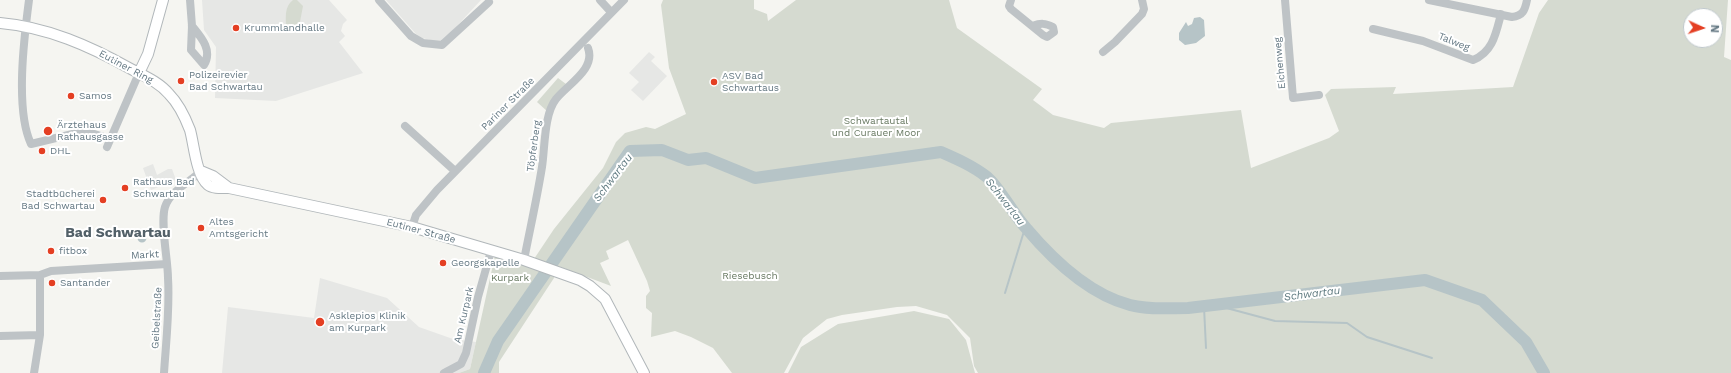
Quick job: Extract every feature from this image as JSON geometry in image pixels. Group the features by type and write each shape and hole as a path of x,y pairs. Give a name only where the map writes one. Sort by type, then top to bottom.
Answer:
{"main road":[{"path":"139,73 148,54 163,0"},
{"name":"Eutiner Ring","path":"0,23 44,30 74,41 154,81 168,93 182,110 190,131 201,171"},
{"name":"Eutiner Straße","path":"201,171 213,176 228,188 412,227 524,260 580,280 590,286 605,299 644,373"}],"street":[{"path":"29,0 23,62 23,91 28,137 31,144 85,131 109,143 139,73"},
{"path":"190,0 192,26"},
{"path":"379,0 411,36 423,43 442,45 488,2"},
{"path":"600,0 611,12"},
{"name":"Pariner Straße","path":"412,227 416,215 456,171 624,0"},
{"path":"1011,0 1011,9 1032,26"},
{"path":"1103,52 1115,42 1142,14 1144,9 1142,0"},
{"name":"Eichenweg","path":"1285,0 1293,98 1319,95"},
{"path":"1429,0 1518,16 1522,13 1527,0"},
{"name":"Talweg","path":"1373,29 1423,41 1474,60 1479,58 1490,47 1494,40 1501,14"},
{"name":"Töpferberg","path":"524,260 542,167 549,112 555,100 589,64 590,55 588,48"},
{"path":"405,126 456,171"},
{"name":"Markt","path":"0,276 40,275 51,271 167,264 165,207 173,193 186,185 201,171"},
{"name":"Am Kurpark","path":"444,373 461,364 466,353 478,297 491,251"},
{"name":"Geibelstraße","path":"164,373 168,280 167,264"},
{"path":"34,373 40,335 40,275"},
{"path":"0,336 40,335"}],"shaded area":[{"path":"202,0 329,0 347,20 343,24 341,31 345,36 339,42 363,73 276,101 215,98 216,47 204,30"},
{"path":"386,0 481,0 441,43 422,38 416,34"},
{"path":"1200,17 1204,20 1205,36 1196,43 1185,45 1179,40 1179,33 1186,22 1188,26 1192,24 1194,18"},
{"path":"649,52 655,57 651,61 667,76 643,101 631,90 639,82 629,73"},
{"path":"153,164 157,175 168,169 172,169 176,180 151,190 143,168"},
{"path":"142,233 147,238 142,243 137,238"},
{"name":"Asklepios Klinik am Kurpark","path":"320,278 387,298 419,327 453,339 476,342 470,369 459,373 222,373 228,307 314,318"}],"green space":[{"path":"293,0 297,0 303,6 299,27 296,29 286,27 287,9"},
{"name":"Schwartautal und Curauer Moor","path":"663,0 754,0 754,9 767,14 768,21 796,0 949,0 957,28 1042,89 1033,100 1053,115 1104,128 1111,123 1241,110 1251,168 1329,138 1339,131 1325,95 1331,89 1396,87 1393,94 1513,87 1539,13 1548,0 1728,0 1724,57 1731,60 1731,373 978,373 974,366 970,338 947,315 916,306 897,307 842,315 827,319 803,338 784,373 732,373 713,348 691,337 675,331 651,337 652,313 646,308 646,296 650,291 647,281 628,240 606,251 609,259 600,263 611,286 558,266 554,278 499,362 499,373 459,373 470,369 496,251 532,262 554,229 603,168 616,142 625,133 646,127 655,129 686,114 669,68 661,5"},
{"path":"558,78 566,84 548,112 537,102"},
{"path":"914,311 949,319 966,340 975,373 788,373 801,347 838,324"}],"waterway":[{"name":"Schwartau","path":"484,373 498,341 630,151 662,150 688,160 706,158 755,178 941,152 971,166 987,177 1036,240 1060,264 1086,284 1115,300 1144,308 1188,308 1425,280 1482,300 1526,342 1544,373"},
{"path":"1005,293 1025,228"},
{"path":"1219,306 1275,321 1347,323 1367,337 1432,358"},
{"path":"1204,307 1206,348"}],"place":[{"name":"Krummlandhalle","path":"236,28"},
{"name":"Polizeirevier Bad Schwartau","path":"181,81"},
{"name":"ASV Bad Schwartaus","path":"714,82"},
{"name":"Samos","path":"71,96"},
{"name":"Ärztehaus Rathausgasse","path":"48,131"},
{"name":"DHL","path":"42,151"},
{"name":"Rathaus Bad Schwartau","path":"125,188"},
{"name":"Stadtbücherei Bad Schwartau","path":"103,200"},
{"name":"Altes Amtsgericht","path":"201,228"},
{"name":"fitbox","path":"51,251"},
{"name":"Georgskapelle","path":"443,263"},
{"name":"Santander","path":"52,283"},
{"name":"Asklepios Klinik am Kurpark","path":"320,322"}],"district":[{"name":"Bad Schwartau","path":"118,233"}],"park label":[{"name":"Riesebusch","path":"750,276"},
{"name":"Kurpark","path":"510,278"}]}
